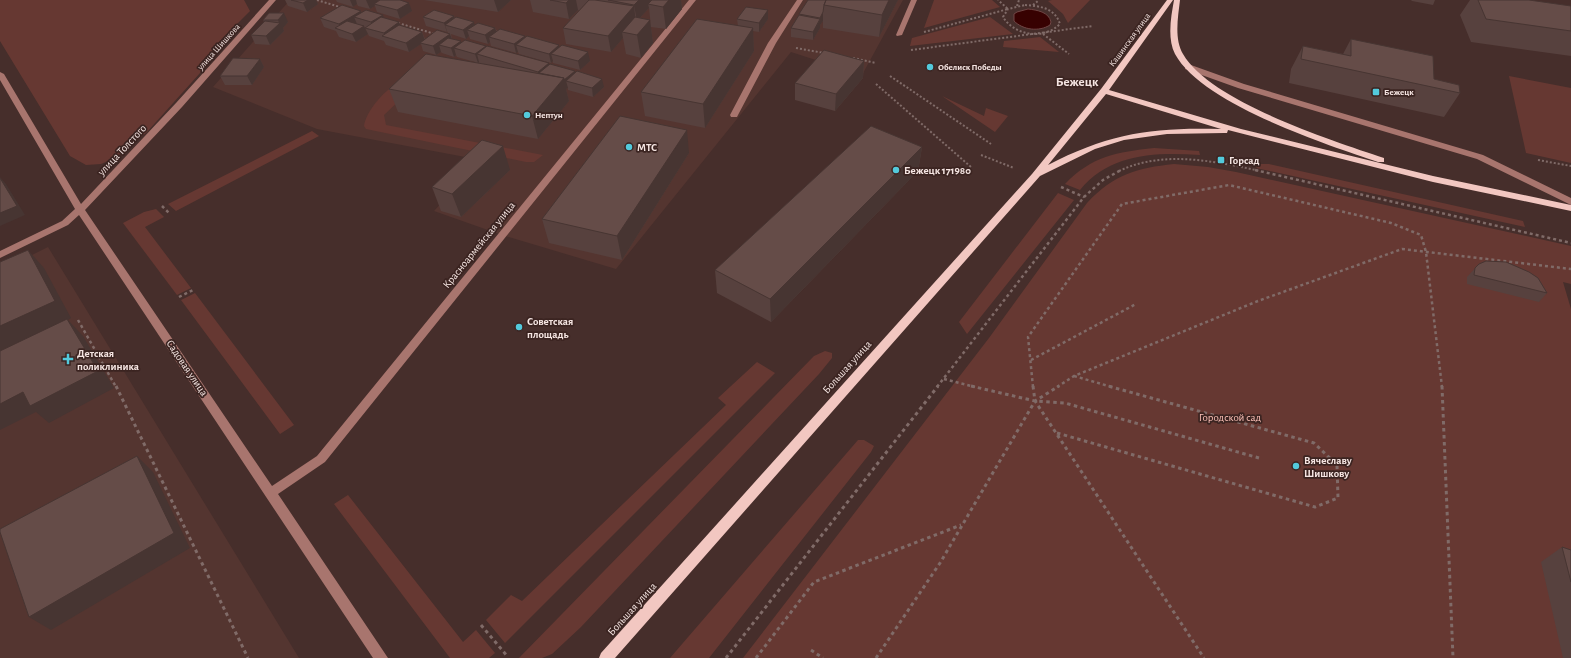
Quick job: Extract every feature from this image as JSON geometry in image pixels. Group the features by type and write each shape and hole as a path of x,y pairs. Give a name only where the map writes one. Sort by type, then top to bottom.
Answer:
{"main road":[{"name":"Кашинская улица","path":"1104,91 1170,0"},
{"path":"1177,0 1175,41 1179,55 1188,67 1219,91 1262,114 1352,150 1433,179"},
{"path":"1104,91 1238,131 1433,179 1571,208"},
{"name":"Большая улица","path":"606,658 1035,176 1104,91"},
{"path":"1035,176 1062,161 1110,141 1156,133 1204,130 1238,131"}],"street":[{"name":"улица Шишкова","path":"179,105 273,0"},
{"name":"Красноармейская улица","path":"270,493 321,459 693,0"},
{"path":"734,115 772,43 800,0"},
{"path":"899,35 914,0"},
{"path":"1188,67 1241,86 1480,157 1571,202"},
{"name":"Садовая улица","path":"0,74 80,210 382,658"},
{"name":"улица Толстого","path":"0,255 65,223 80,210 179,105"}],"path":[{"path":"317,0 347,9"},
{"path":"998,0 1008,9"},
{"path":"1017,6 1019,0"},
{"path":"1032,6 1038,0"},
{"path":"920,33 1017,6 1032,6 1050,11 1059,19 1060,24 1057,28 1043,34 1025,33 1010,26 1003,18 1008,9"},
{"path":"393,22 439,35"},
{"path":"908,50 1043,34 1093,26"},
{"path":"1043,34 1069,54"},
{"path":"890,76 991,144"},
{"path":"876,84 971,166"},
{"path":"726,658 1084,197 1104,178 1116,171 1143,162 1187,159 1231,166 1571,243"},
{"path":"1204,658 1035,401 1028,337 1122,204 1230,185 1391,222 1421,235 1426,252 1442,378 1453,658"},
{"path":"162,206 170,214"},
{"path":"876,658 940,563 1035,401 1074,376 1258,301 1402,249 1571,270"},
{"path":"179,297 193,290"},
{"path":"1031,360 1136,304"},
{"path":"78,320 119,390 248,658"},
{"path":"1056,433 1315,506 1338,498 1337,465 1314,443 1074,376"},
{"path":"944,379 1035,401 1065,403 1259,458"},
{"path":"756,658 814,582 962,525"},
{"path":"481,625 508,656"},
{"path":"812,650 823,658"}],"shaded area":[{"path":"290,0 903,0 862,75 791,52 616,269 502,235 434,211 481,160 317,129 213,87"},
{"path":"1028,9 1039,11 1048,16 1051,22 1050,25 1041,29 1031,29 1026,28 1014,21 1014,14"},
{"path":"48,247 299,658 0,658 0,271"}],"green space":[{"path":"0,0 244,0 250,11 216,45 200,73 147,132 115,158 101,164 86,165 70,156 0,41"},
{"path":"934,0 992,0 1000,7 924,28"},
{"path":"1090,0 1068,23 1063,14 1048,1"},
{"path":"990,17 1013,34 910,46 912,38"},
{"path":"1040,37 1059,52 1003,47 1004,41"},
{"path":"426,75 384,115 386,125 543,155 534,162 526,162 366,129 364,126 365,120 376,102 386,92 407,80"},
{"path":"1509,76 1571,88 1571,163 1526,153"},
{"path":"942,96 984,116 986,108 1008,116 995,132"},
{"path":"312,131 319,136 176,211 168,204"},
{"path":"1154,148 1199,151 1200,155 1167,154 1135,158 1105,168 1080,190 1065,184 1085,167 1095,161 1128,151"},
{"name":"Городской сад","path":"1174,164 1208,167 1236,172 1571,246 1571,284 1563,282 1571,309 1571,658 743,658 989,338 1087,203 1107,185 1127,174 1137,170"},
{"path":"1260,164 1269,164 1523,221 1525,227 1256,168"},
{"path":"1058,193 1074,200 967,334 959,322"},
{"path":"156,209 164,217 145,227 191,288 177,295 123,223 144,212"},
{"path":"195,293 294,425 280,434 181,300"},
{"path":"825,351 832,353 832,358 819,374 581,627 552,654 542,658 519,658 814,356"},
{"path":"757,362 775,373 505,643 486,620 511,595 522,601 726,405 718,398"},
{"path":"858,440 864,440 874,446 871,452 709,658 670,658"},
{"path":"348,495 463,642 476,630 495,653 489,658 450,658 334,504"}],"building":[{"path":"291,0 308,0 303,3"},
{"path":"380,0 400,0 409,3 397,10 374,4"},
{"path":"550,0 569,0 566,3"},
{"path":"589,0 634,6 608,36 563,28"},
{"path":"608,0 639,0 634,5"},
{"path":"652,0 669,0 663,7 648,4"},
{"path":"808,0 826,0 820,18 799,14"},
{"path":"826,0 889,0 882,15 824,5"},
{"path":"1478,0 1529,0 1571,6 1571,31 1486,19"},
{"path":"342,5 361,11 339,24 320,18"},
{"path":"746,7 768,10 759,23 737,19"},
{"path":"366,10 383,15 371,22 354,17"},
{"path":"434,10 454,16 444,23 423,17"},
{"path":"269,13 284,13 278,20 263,20"},
{"path":"799,15 820,19 813,32 791,28"},
{"path":"381,17 399,22 384,33 365,28"},
{"path":"456,17 474,22 463,30 445,25"},
{"path":"635,17 650,20 637,35 622,32"},
{"path":"697,19 753,28 703,104 641,92"},
{"path":"265,21 280,23 266,36 251,35"},
{"path":"347,21 364,26 352,34 335,28"},
{"path":"478,23 495,28 485,35 467,30"},
{"path":"399,25 422,32 406,43 382,36"},
{"path":"500,29 525,36 514,44 489,37"},
{"path":"437,30 450,34 433,46 420,43"},
{"path":"527,36 559,45 549,54 516,45"},
{"path":"448,38 461,41 451,48 439,45"},
{"path":"1351,39 1433,56 1434,79 1459,85 1460,93 1301,59 1303,46 1351,56"},
{"path":"465,40 486,46 475,54 454,48"},
{"path":"562,45 588,52 578,61 551,54"},
{"path":"487,46 549,63 538,72 477,54"},
{"path":"824,50 864,61 836,94 795,83"},
{"path":"426,54 564,78 532,116 389,89"},
{"path":"233,58 260,59 247,76 220,76"},
{"path":"550,64 575,71 564,80 564,78 539,73"},
{"path":"577,71 602,79 592,88 566,81"},
{"path":"620,116 687,130 617,236 542,219"},
{"path":"871,126 922,147 770,299 715,270"},
{"path":"482,140 503,146 452,194 432,187"},
{"path":"0,178 17,206 0,213"},
{"path":"28,250 55,301 0,326 0,262"},
{"path":"1486,261 1506,262 1529,272 1538,278 1547,293 1474,275 1475,268 1479,264"},
{"path":"67,319 98,371 30,406 23,392 0,404 0,351"},
{"path":"137,456 174,533 29,617 0,529"},
{"path":"1562,547 1571,550 1571,582"}],"place":[{"name":"Обелиск Победы","path":"930,67"},
{"name":"Бежецк","path":"1376,92"},
{"name":"Нептун","path":"527,115"},
{"name":"МТС","path":"629,147"},
{"name":"Горсад","path":"1221,160"},
{"name":"Бежецк 171980","path":"896,170"},
{"name":"Советская площадь","path":"519,327"},
{"name":"Детская поликлиника","path":"68,359"},
{"name":"Вячеславу Шишкову","path":"1296,466"}],"district":[{"name":"Бежецк","path":"1077,82"}]}
